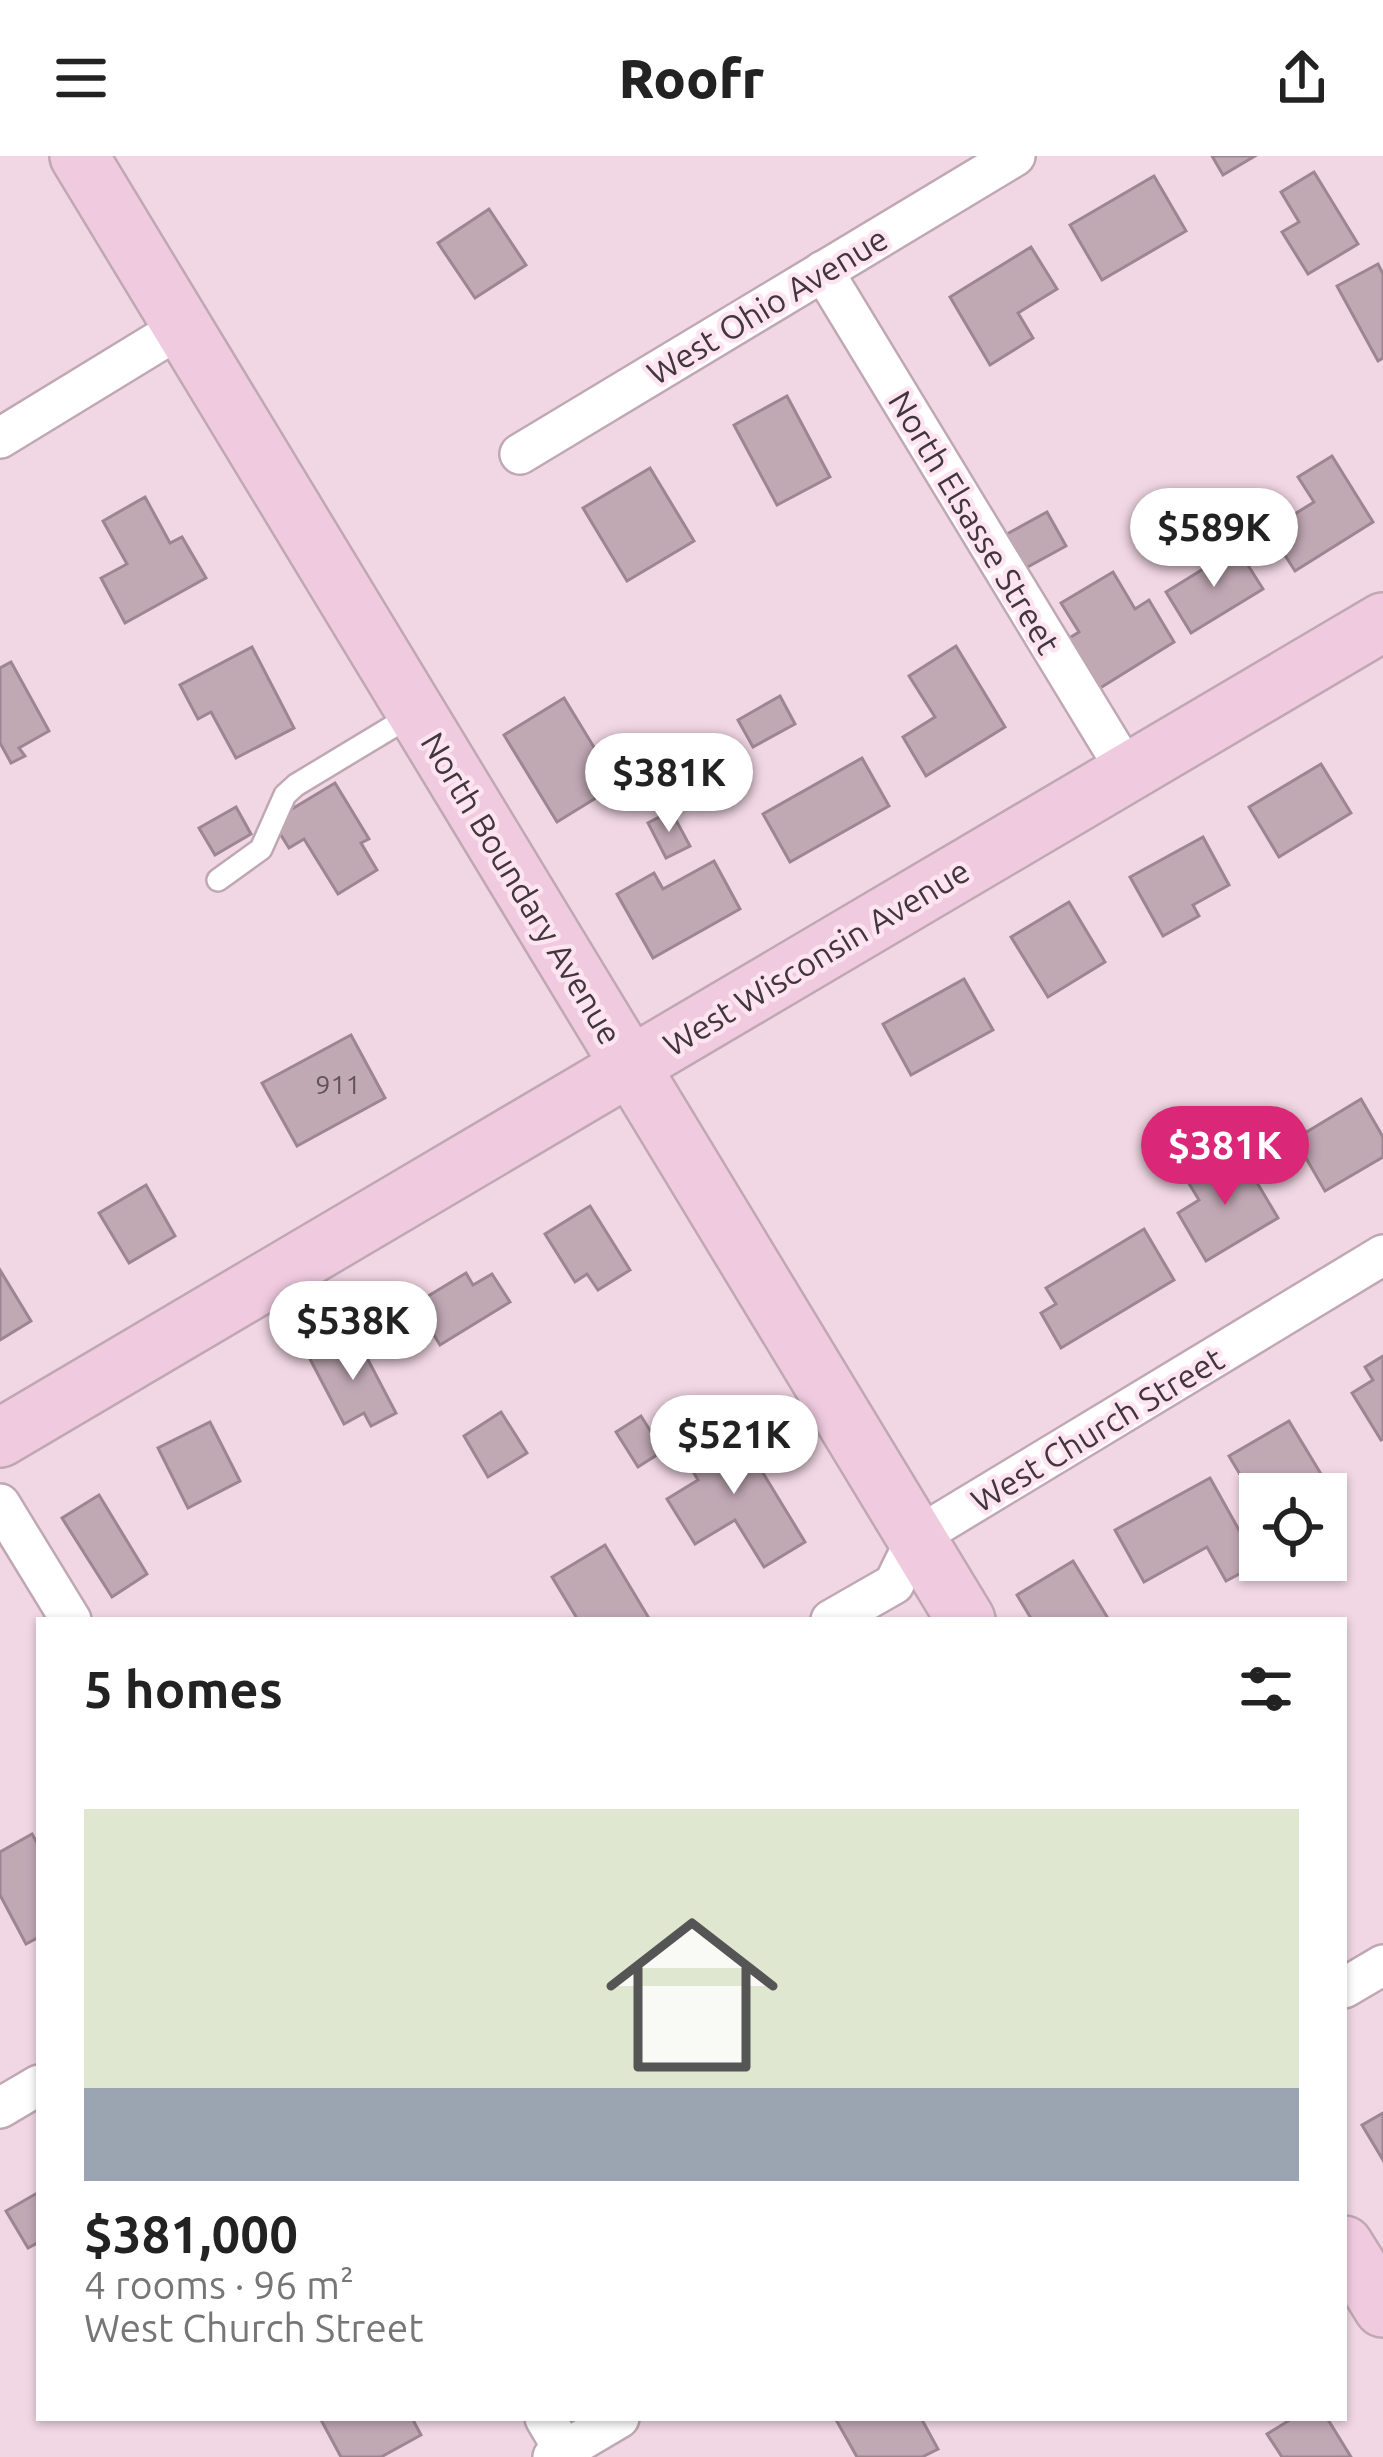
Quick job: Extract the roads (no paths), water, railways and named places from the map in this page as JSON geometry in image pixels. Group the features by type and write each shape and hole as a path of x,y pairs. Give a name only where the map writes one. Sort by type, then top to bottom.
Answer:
{"street":[{"name":"West Ohio Avenue","path":"520,454 1015,156"},
{"name":"North Boundary Avenue","path":"86,158 964,1617"},
{"name":"North Elsasse Street","path":"823,271 1128,773"},
{"path":"0,438 185,325"},
{"name":"West Wisconsin Avenue","path":"0,1438 1383,622"},
{"name":"West Church Street","path":"837,1617 894,1584 917,1538 1383,1255"},
{"path":"0,1504 68,1617"},
{"path":"1347,1986 1383,1965"},
{"path":"0,2108 36,2087"},
{"path":"1347,2250 1383,2308"},
{"path":"558,2446 612,2421"}],"lane":[{"path":"218,880 261,849 285,795 296,785 417,712"}]}
